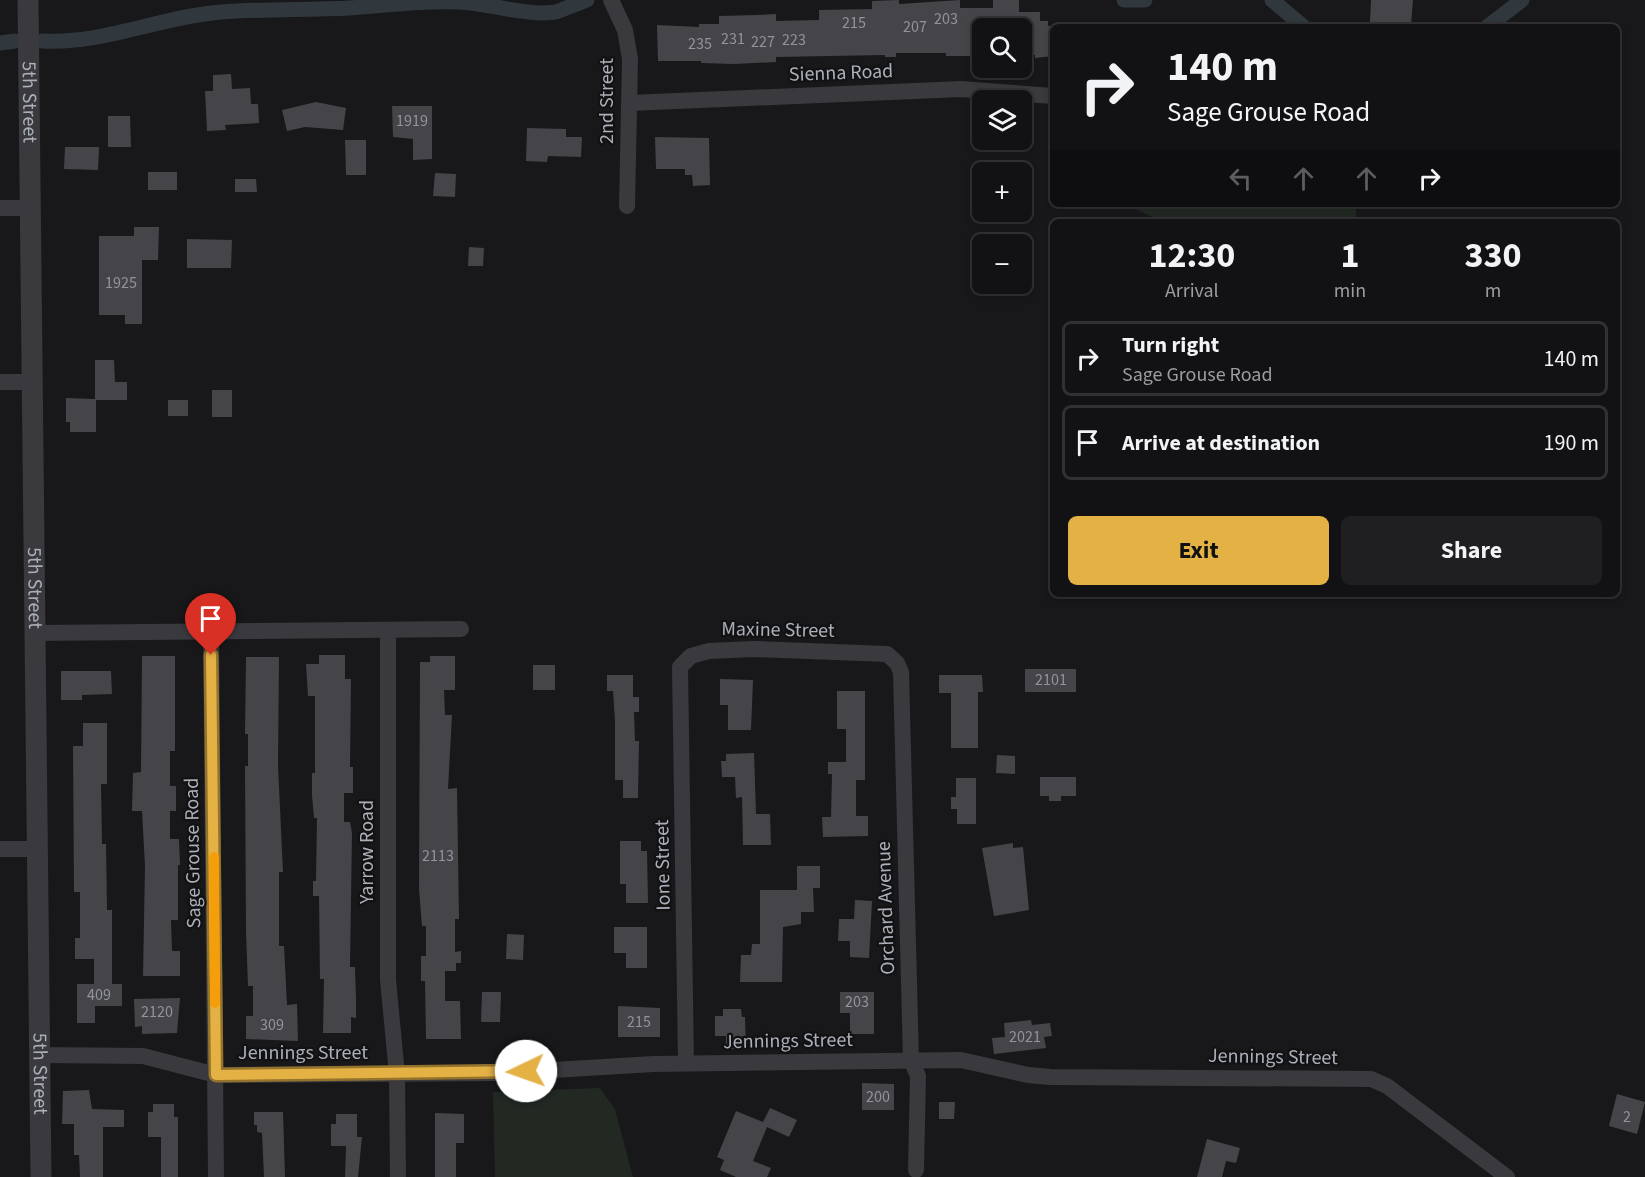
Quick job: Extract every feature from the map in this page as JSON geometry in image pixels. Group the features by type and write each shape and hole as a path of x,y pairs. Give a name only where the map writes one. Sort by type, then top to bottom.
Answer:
{"street":[{"path":"28,0 34,0"},
{"name":"5th Street","path":"28,0 28,208 41,1177"},
{"name":"2nd Street","path":"612,2 625,30 630,59 627,206"},
{"name":"Sienna Road","path":"630,103 961,89 1050,96"},
{"path":"0,208 28,208"},
{"path":"0,382 30,382"},
{"path":"34,633 461,629"},
{"name":"Yarrow Road","path":"388,630 388,980 397,1074 398,1177"},
{"name":"Sage Grouse Road","path":"211,632 216,1177"},
{"name":"Maxine Street","path":"680,667 691,656 709,651 754,649 882,653"},
{"name":"Orchard Avenue","path":"882,653 896,661 901,672 911,1060 918,1076 916,1170"},
{"name":"Ione Street","path":"680,667 686,1063"},
{"path":"0,849 37,849"},
{"name":"Jennings Street","path":"39,1055 143,1056 216,1075 503,1072 686,1063 961,1060 1028,1075 1050,1077 1371,1079 1387,1086 1507,1177"}],"shaded area":[{"path":"1131,207 1356,207 1356,219 1157,219"},
{"path":"600,1088 615,1109 633,1177 495,1177 493,1092"}],"building":[{"path":"899,0 899,4 960,0 960,8 993,8 993,0 1019,0 1019,12 1040,12 1040,21 1048,21 1050,56 1035,58 1035,55 1032,55 1032,18 972,18 972,56 946,56 946,53 896,53 896,57 885,57 885,55 776,57 776,62 734,64 658,61 657,25 699,27 699,24 719,24 719,16 776,14 776,21 819,20 819,10 872,9 872,1"},
{"path":"1371,0 1413,0 1411,24 1370,22"},
{"path":"231,74 232,89 250,88 251,104 258,104 259,123 225,125 226,130 207,131 205,91 213,91 213,75"},
{"path":"316,102 346,108 343,130 305,127 287,131 282,110"},
{"path":"392,106 432,106 432,159 413,160 413,139 393,137"},
{"path":"108,116 130,116 131,147 108,147"},
{"path":"527,128 566,129 566,137 582,137 581,157 548,156 547,162 526,161"},
{"path":"655,137 709,138 710,185 693,186 692,175 685,175 685,169 656,169"},
{"path":"345,140 366,140 366,175 346,175"},
{"path":"65,147 99,147 98,170 64,169"},
{"path":"148,172 177,172 177,190 148,190"},
{"path":"435,173 456,174 455,197 433,196"},
{"path":"235,179 256,179 257,192 235,192"},
{"path":"134,227 159,227 158,260 142,260 142,324 125,324 125,315 99,315 99,236 134,236"},
{"path":"187,239 232,240 231,268 187,268"},
{"path":"469,247 484,248 483,266 468,266"},
{"path":"95,360 114,360 115,382 127,382 127,400 96,400 96,432 70,432 70,422 66,422 66,398 95,399"},
{"path":"212,390 232,390 232,417 212,417"},
{"path":"168,400 188,400 188,416 168,416"},
{"path":"319,655 345,655 345,679 351,679 350,767 353,767 353,793 344,793 344,822 350,822 352,833 350,967 355,967 356,1018 351,1017 351,1033 323,1033 324,979 320,979 319,896 313,896 313,881 316,881 317,818 314,818 312,795 312,773 315,773 315,696 308,696 306,664 319,664"},
{"path":"142,656 175,656 175,751 170,751 170,786 176,786 176,811 170,811 170,839 179,839 180,865 178,865 178,920 171,920 172,951 180,951 180,976 143,976 145,866 142,811 132,811 133,773 141,772"},
{"path":"430,656 455,656 455,690 444,690 445,715 452,715 448,789 457,788 459,919 455,919 455,952 461,951 461,963 456,963 456,971 445,971 445,1001 460,1001 461,1039 426,1039 425,981 421,981 421,956 426,956 426,926 422,926 419,889 420,662 430,662"},
{"path":"246,657 279,657 278,766 283,872 279,872 279,946 284,946 287,1005 297,1004 298,1041 246,1039 246,1016 253,1016 253,986 248,986 246,932 245,766 248,766 248,734 245,734"},
{"path":"533,665 555,665 555,690 533,690"},
{"path":"1025,669 1076,669 1076,692 1025,692"},
{"path":"61,671 111,671 112,694 82,695 82,700 61,700"},
{"path":"607,675 633,675 633,697 639,697 639,712 634,712 635,741 639,741 638,798 623,798 623,780 615,780 613,691 607,691"},
{"path":"939,675 982,675 983,692 978,692 978,748 951,748 951,693 939,693"},
{"path":"720,679 753,680 751,730 728,730 728,705 720,705"},
{"path":"837,691 865,691 865,780 856,780 856,816 868,816 868,836 823,837 822,817 831,817 832,774 828,774 828,762 846,762 846,729 837,729"},
{"path":"83,723 107,723 107,784 101,784 102,844 106,844 107,910 112,910 112,984 122,984 122,1006 95,1006 95,1023 77,1023 77,984 94,984 94,959 75,959 75,938 80,938 80,892 74,892 73,746 83,746"},
{"path":"754,753 756,814 770,814 771,845 743,845 742,797 736,798 735,777 722,777 721,761 726,761 726,754"},
{"path":"997,755 1015,756 1015,774 996,773"},
{"path":"1040,777 1076,777 1076,796 1061,796 1061,801 1049,801 1049,796 1040,796"},
{"path":"956,778 976,778 976,824 957,824 957,809 951,809 951,797 956,797"},
{"path":"620,841 641,841 641,851 647,851 648,903 626,903 626,884 620,884"},
{"path":"1013,843 1013,848 1023,847 1029,910 994,916 982,848"},
{"path":"797,866 820,866 820,888 813,888 814,912 801,912 801,924 783,927 782,982 740,982 741,955 751,955 752,944 760,944 760,890 797,890"},
{"path":"855,900 872,901 869,958 850,957 850,941 838,941 839,919 854,919"},
{"path":"614,927 647,927 647,968 626,968 626,953 614,953"},
{"path":"507,934 524,935 523,960 506,959"},
{"path":"482,992 501,992 500,1022 481,1022"},
{"path":"840,992 874,992 874,1034 850,1034 850,1013 840,1013"},
{"path":"180,998 177,1033 142,1034 142,1026 135,1027 134,999"},
{"path":"618,1006 660,1008 660,1037 618,1037"},
{"path":"723,1009 741,1009 742,1017 745,1017 746,1049 726,1049 726,1036 715,1036 715,1016 723,1016"},
{"path":"1031,1020 1032,1025 1050,1023 1052,1036 1044,1037 1046,1048 994,1054 992,1038 1005,1037 1004,1023"},
{"path":"862,1083 894,1084 894,1110 862,1110"},
{"path":"89,1090 92,1109 124,1110 124,1127 103,1127 103,1177 80,1177 79,1155 74,1155 74,1124 62,1124 63,1091"},
{"path":"1617,1094 1645,1102 1637,1134 1609,1126"},
{"path":"939,1102 955,1102 954,1119 939,1119"},
{"path":"153,1104 174,1104 174,1117 178,1117 178,1177 161,1177 161,1137 148,1137 148,1112 153,1112"},
{"path":"770,1108 797,1120 789,1137 767,1127 753,1161 771,1168 767,1177 736,1177 720,1170 724,1160 717,1157 736,1111 763,1122"},
{"path":"254,1112 283,1112 285,1177 264,1177 262,1133 257,1132 257,1125 254,1125"},
{"path":"435,1113 464,1114 464,1143 456,1143 456,1177 435,1177"},
{"path":"336,1114 357,1114 357,1137 362,1137 358,1177 345,1177 346,1146 331,1146 331,1124 336,1124"},
{"path":"1207,1139 1240,1148 1236,1163 1226,1161 1222,1177 1197,1177"}],"waterway":[{"path":"42,41 88,38 221,12 444,2 543,13 556,12 587,0"},
{"path":"1124,0 1145,0"},
{"path":"1272,0 1300,24"},
{"path":"1491,24 1522,0"},
{"path":"0,43 15,41"}],"slow traffic":[{"path":"214,857 215,1003"}],"route":[{"path":"211,655 216,1075 526,1071"}]}
